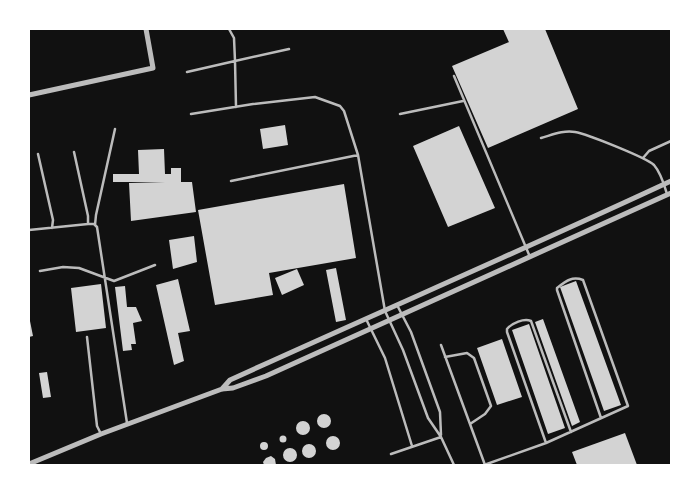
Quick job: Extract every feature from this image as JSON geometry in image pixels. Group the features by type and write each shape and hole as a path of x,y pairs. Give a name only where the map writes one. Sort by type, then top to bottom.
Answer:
{"street":[{"path":"29,95 153,68 146,29"},
{"path":"222,389 230,380 294,350 671,182"},
{"path":"30,462 222,389 233,388 266,376 669,194"}],"lane":[{"path":"229,29 234,38 236,107"},
{"path":"188,72 289,49"},
{"path":"454,76 530,257"},
{"path":"191,114 297,98 315,98 328,101 340,106 344,111 358,155 385,311 428,418 441,437 454,465"},
{"path":"400,114 463,101"},
{"path":"115,128 95,225 99,232 127,424"},
{"path":"541,138 564,132 576,132 643,158 654,165 669,194"},
{"path":"643,158 649,151 671,140"},
{"path":"74,152 88,216 88,224"},
{"path":"38,154 53,220 52,228"},
{"path":"231,181 358,155"},
{"path":"29,230 88,224 95,225"},
{"path":"40,271 63,267 79,268 106,279 114,280 156,265"},
{"path":"441,344 484,465 571,432 628,406 583,280 576,278 568,279 556,290 601,418"},
{"path":"397,305 413,339 440,412 441,437"},
{"path":"366,319 385,358 412,446"},
{"path":"546,443 507,332 509,326 522,321 528,320 531,322 571,432"},
{"path":"87,337 97,426 101,434"},
{"path":"445,357 467,353 474,358 491,406 485,414 470,424"},
{"path":"391,454 441,437"}],"building":[{"path":"503,29 545,29 578,109 488,148 452,66 509,42"},
{"path":"285,125 288,145 263,149 260,129"},
{"path":"459,126 495,208 448,227 413,146"},
{"path":"164,149 165,174 171,174 171,168 181,168 181,182 192,182 196,212 131,221 129,183 165,182 113,182 113,174 139,174 138,150"},
{"path":"344,184 356,258 269,273 273,295 215,305 198,210"},
{"path":"194,236 197,262 173,269 169,240"},
{"path":"336,268 346,320 336,322 326,270"},
{"path":"297,269 304,285 282,295 275,278"},
{"path":"178,279 190,331 178,333 184,361 174,365 156,285"},
{"path":"576,281 621,405 604,411 560,287"},
{"path":"101,284 106,328 76,332 71,288"},
{"path":"125,286 127,307 136,307 142,321 133,323 136,344 131,344 132,350 123,351 115,287"},
{"path":"29,316 33,336 29,337"},
{"path":"543,319 580,422 572,426 535,322"},
{"path":"529,324 565,428 548,434 512,330"},
{"path":"502,339 522,397 497,405 477,348"},
{"path":"47,372 51,397 43,398 39,373"},
{"path":"324,414 329,416 331,421 329,426 324,428 319,426 317,421 319,416"},
{"path":"303,421 308,423 310,428 308,433 303,435 298,433 296,428 298,423"},
{"path":"625,433 637,465 577,465 572,452"},
{"path":"283,435 287,439 283,443 279,439"},
{"path":"333,436 338,438 340,443 338,448 333,450 328,448 326,443 328,438"},
{"path":"264,442 268,446 264,450 260,446"},
{"path":"306,444 312,444 316,451 312,458 306,458 302,454 302,448"},
{"path":"290,448 295,450 297,455 295,460 290,462 285,460 283,455 285,450"},
{"path":"271,456 275,459 276,465 264,465 263,462 266,458"}]}
